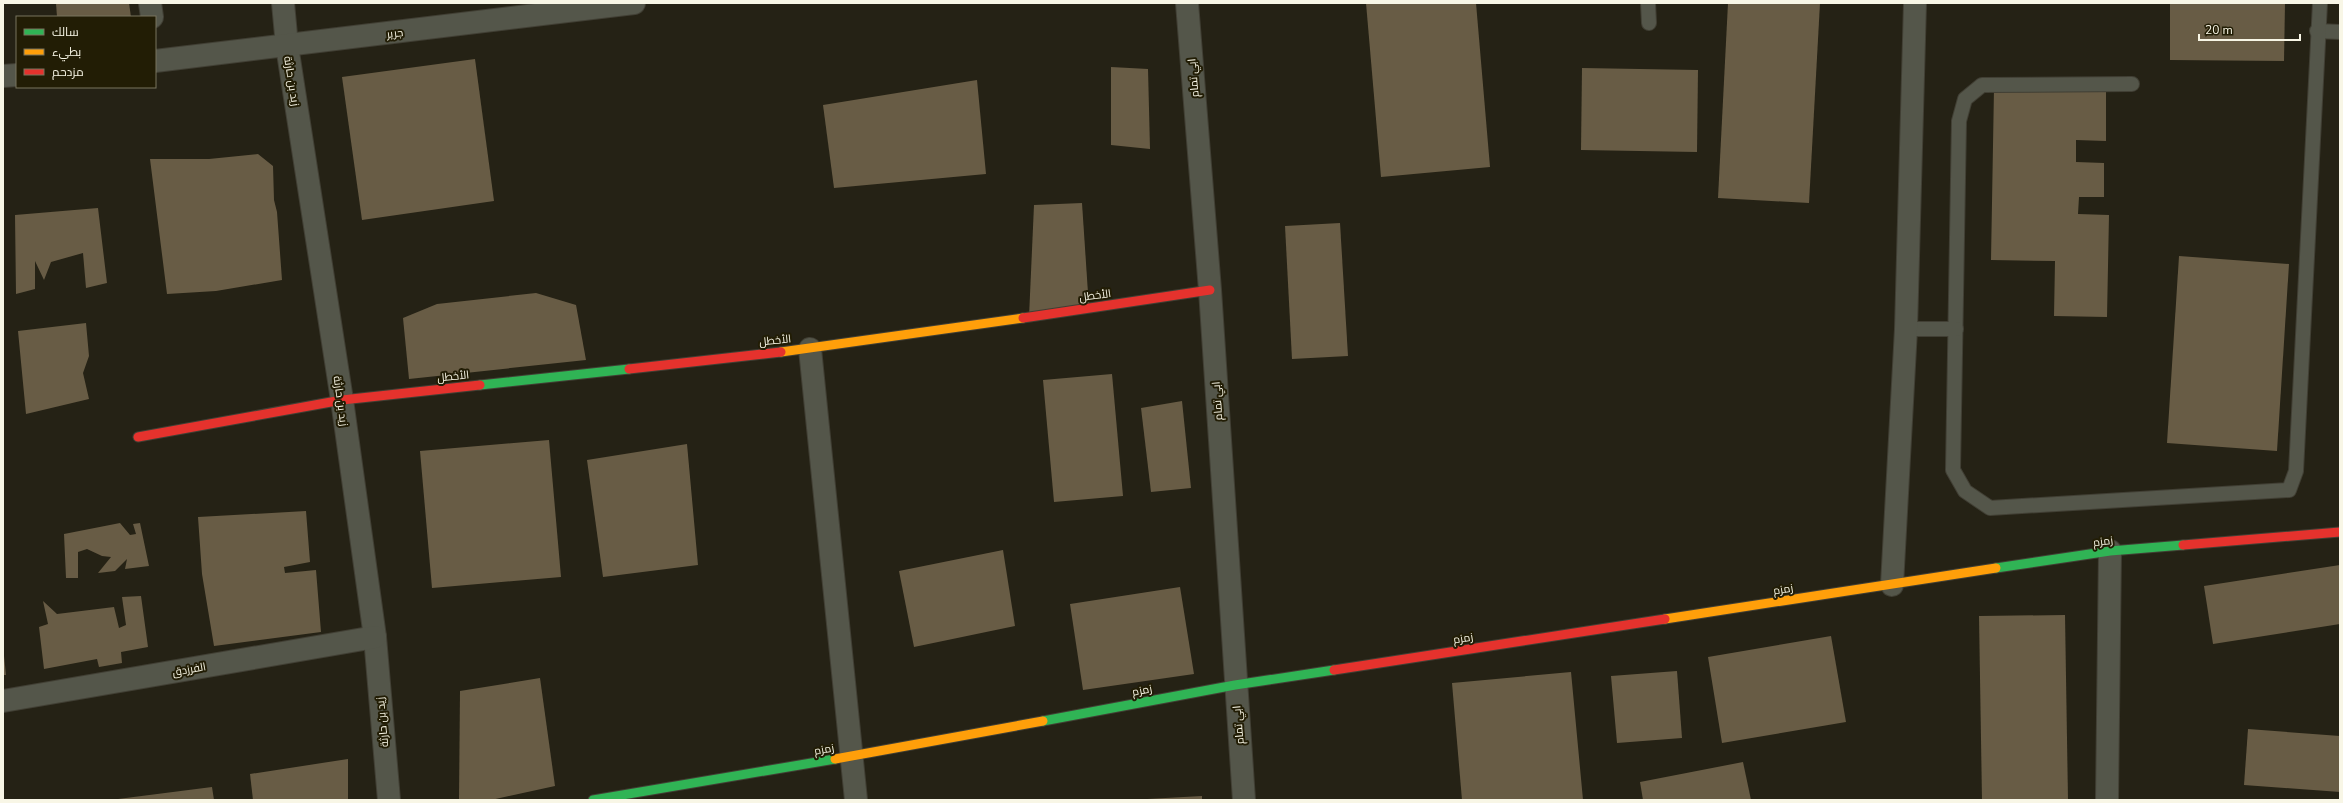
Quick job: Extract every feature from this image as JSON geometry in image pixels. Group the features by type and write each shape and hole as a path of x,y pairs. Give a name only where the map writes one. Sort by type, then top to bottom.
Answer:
{"street":[{"path":"150,3 152,16"},
{"name":"زيد بن حارثة","path":"283,3 287,46 342,400 375,637 389,800"},
{"name":"جرير","path":"156,55 287,46 634,3"},
{"name":"ابي تمام","path":"1187,3 1210,290 1235,685 1244,800"},
{"path":"1892,585 1906,329 1915,3"},
{"path":"3,76 16,75"},
{"name":"الأخطل","path":"138,437 342,400 810,349 1210,290"},
{"path":"810,349 856,800"},
{"name":"زمزم","path":"593,800 851,756 1235,685 2110,551 2340,532"},
{"path":"2107,800 2110,551"},
{"name":"الفرزدق","path":"3,701 375,637"}],"lane":[{"path":"1648,3 1648,23"},
{"path":"2132,84 1982,85 1965,99 1959,121 1953,470 1965,491 1990,508 2289,490 2296,471 2317,31 2320,3"},
{"path":"2317,31 2340,32"},
{"path":"1906,329 1956,329"}],"building":[{"path":"56,3 129,3 131,16 57,16"},
{"path":"1366,3 1476,3 1490,167 1381,177"},
{"path":"1728,3 1820,3 1809,203 1718,198"},
{"path":"2170,3 2285,3 2284,61 2170,60"},
{"path":"475,59 494,201 362,220 342,77"},
{"path":"1111,67 1148,69 1150,149 1111,145"},
{"path":"1582,68 1698,70 1697,152 1581,150"},
{"path":"977,80 986,174 834,188 823,105"},
{"path":"1994,88 2106,90 2106,141 2076,140 2076,162 2104,163 2104,197 2079,197 2078,214 2109,215 2107,317 2054,316 2055,261 1991,260"},
{"path":"258,154 273,166 274,200 277,212 282,280 216,291 167,294 150,159 209,159"},
{"path":"1082,203 1089,308 1029,317 1034,205"},
{"path":"98,208 107,283 86,288 83,253 51,262 44,280 35,261 35,289 16,294 15,215"},
{"path":"1340,223 1348,356 1292,359 1285,226"},
{"path":"2179,256 2289,264 2277,451 2167,443"},
{"path":"536,293 576,305 586,360 409,379 403,318 437,304"},
{"path":"86,323 89,356 83,373 89,399 26,414 18,331"},
{"path":"1112,374 1123,496 1054,502 1043,380"},
{"path":"1182,401 1191,488 1151,492 1141,408"},
{"path":"549,440 561,577 432,588 420,451"},
{"path":"687,444 698,565 603,577 587,460"},
{"path":"306,511 310,562 284,567 285,573 316,570 321,632 214,646 202,574 198,517"},
{"path":"120,523 130,535 136,534 133,524 140,523 149,566 125,569 127,559 115,571 98,573 111,557 102,556 87,549 78,552 78,578 66,578 64,534"},
{"path":"1003,550 1015,626 914,647 899,571"},
{"path":"2340,565 2340,624 2213,644 2204,586"},
{"path":"1180,587 1194,674 1083,690 1070,604"},
{"path":"141,596 148,647 121,652 122,663 99,667 97,659 44,669 39,627 48,624 43,601 57,614 114,607 119,628 126,625 122,597"},
{"path":"2065,615 2068,800 1982,800 1979,616"},
{"path":"1831,636 1846,722 1722,743 1708,657"},
{"path":"4,656 6,675 3,675"},
{"path":"1677,671 1682,738 1617,743 1611,676"},
{"path":"1571,672 1583,800 1462,800 1452,683"},
{"path":"540,678 555,786 491,800 459,800 460,691"},
{"path":"2248,729 2340,736 2340,792 2244,785"},
{"path":"348,759 348,800 253,800 250,774"},
{"path":"1743,762 1751,800 1643,800 1640,782"},
{"path":"212,787 214,800 118,800 118,799"},
{"path":"1202,796 1202,800 1147,800 1147,799"}],"traffic: fast":[{"path":"480,385 629,369"},
{"path":"1996,568 2110,551 2183,545"},
{"path":"1043,721 1235,685 1334,670"},
{"path":"593,800 835,759"}],"traffic: slow":[{"path":"781,352 1023,318"},
{"path":"1665,619 1996,568"},
{"path":"835,759 1043,721"}],"traffic: jam":[{"path":"1023,318 1210,290"},
{"path":"629,369 781,352"},
{"path":"138,437 342,400 480,385"},
{"path":"2183,545 2340,532"},
{"path":"1334,670 1665,619"}]}
